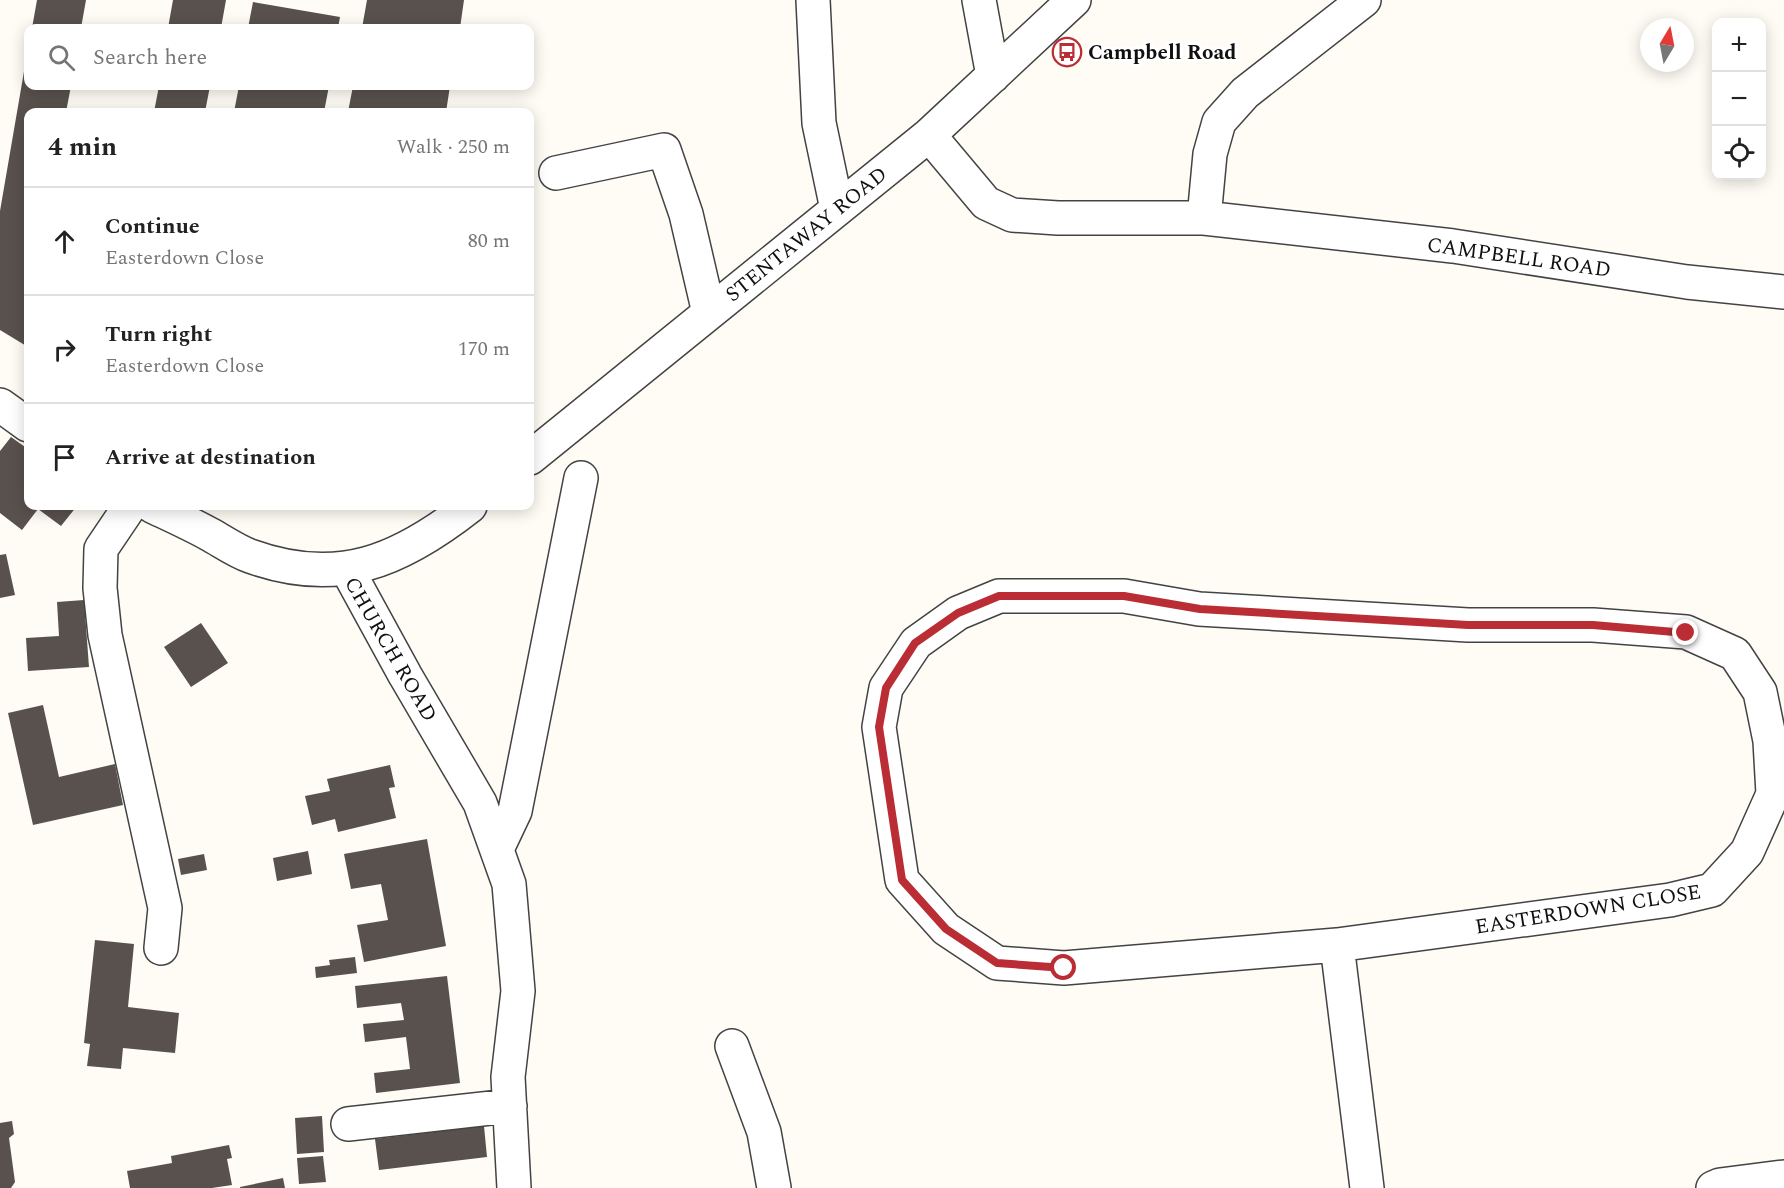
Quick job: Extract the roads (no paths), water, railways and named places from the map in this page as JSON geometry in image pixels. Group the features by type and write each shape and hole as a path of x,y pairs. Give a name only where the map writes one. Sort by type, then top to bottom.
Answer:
{"street":[{"path":"813,0 819,123 837,209"},
{"path":"979,0 993,76"},
{"name":"STENTAWAY ROAD","path":"534,455 929,135 1074,0"},
{"path":"1204,218 1210,154 1220,122 1245,93 1364,0"},
{"name":"CAMPBELL ROAD","path":"929,135 986,203 1012,215 1058,218 1204,218 1454,246 1687,282 1784,292"},
{"path":"556,173 664,150 686,214 709,313"},
{"path":"0,405 24,422"},
{"path":"497,849 515,811 581,478"},
{"path":"127,510 101,549 100,588 105,635 165,908 161,948"},
{"name":"CHURCH ROAD","path":"160,510 250,556 288,566 318,570 347,569 480,803 509,884 518,991 508,1077 514,1188"},
{"path":"347,569 398,553 441,528 465,510"},
{"name":"EASTERDOWN CLOSE","path":"999,596 1124,596 1200,609 1468,625 1593,625 1686,633 1735,654 1772,691 1770,741 1773,794 1747,852 1712,890 1670,900 1337,945 1064,968 997,963 946,929 902,880 879,727 886,688 915,643 958,613 999,596"},
{"path":"1337,945 1366,1188"},
{"path":"732,1046 764,1132 774,1188"},
{"path":"348,1124 510,1106"},
{"path":"1713,1188 1720,1185 1784,1178"}],"place":[{"name":"Campbell Road","path":"1067,52"}]}
